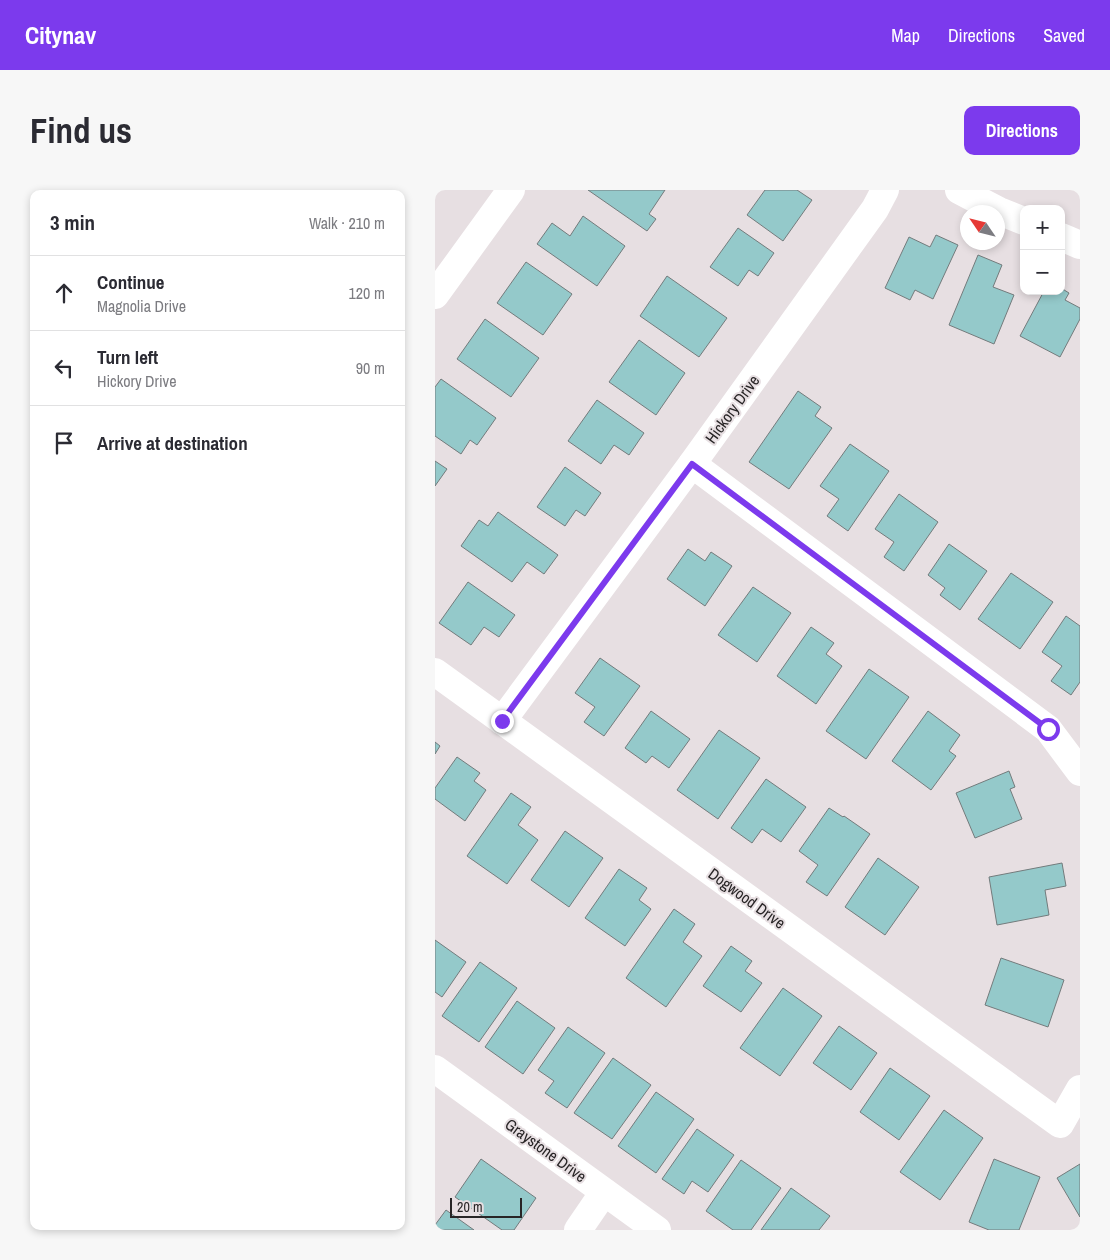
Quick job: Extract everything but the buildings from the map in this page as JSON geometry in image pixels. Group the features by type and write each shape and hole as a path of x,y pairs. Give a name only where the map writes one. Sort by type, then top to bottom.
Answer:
{"street":[{"path":"435,295 511,190"},
{"name":"Hickory Drive","path":"502,721 692,464 875,209 885,190"},
{"path":"959,190 1020,220"},
{"path":"1065,239 1080,245"},
{"path":"692,464 1048,729 1080,772"},
{"name":"Dogwood Drive","path":"435,672 1060,1124 1080,1090"},
{"name":"Graystone Drive","path":"435,1070 657,1230"},
{"path":"578,1230 605,1192"}],"route":[{"path":"502,721 692,464 1048,729"}]}
